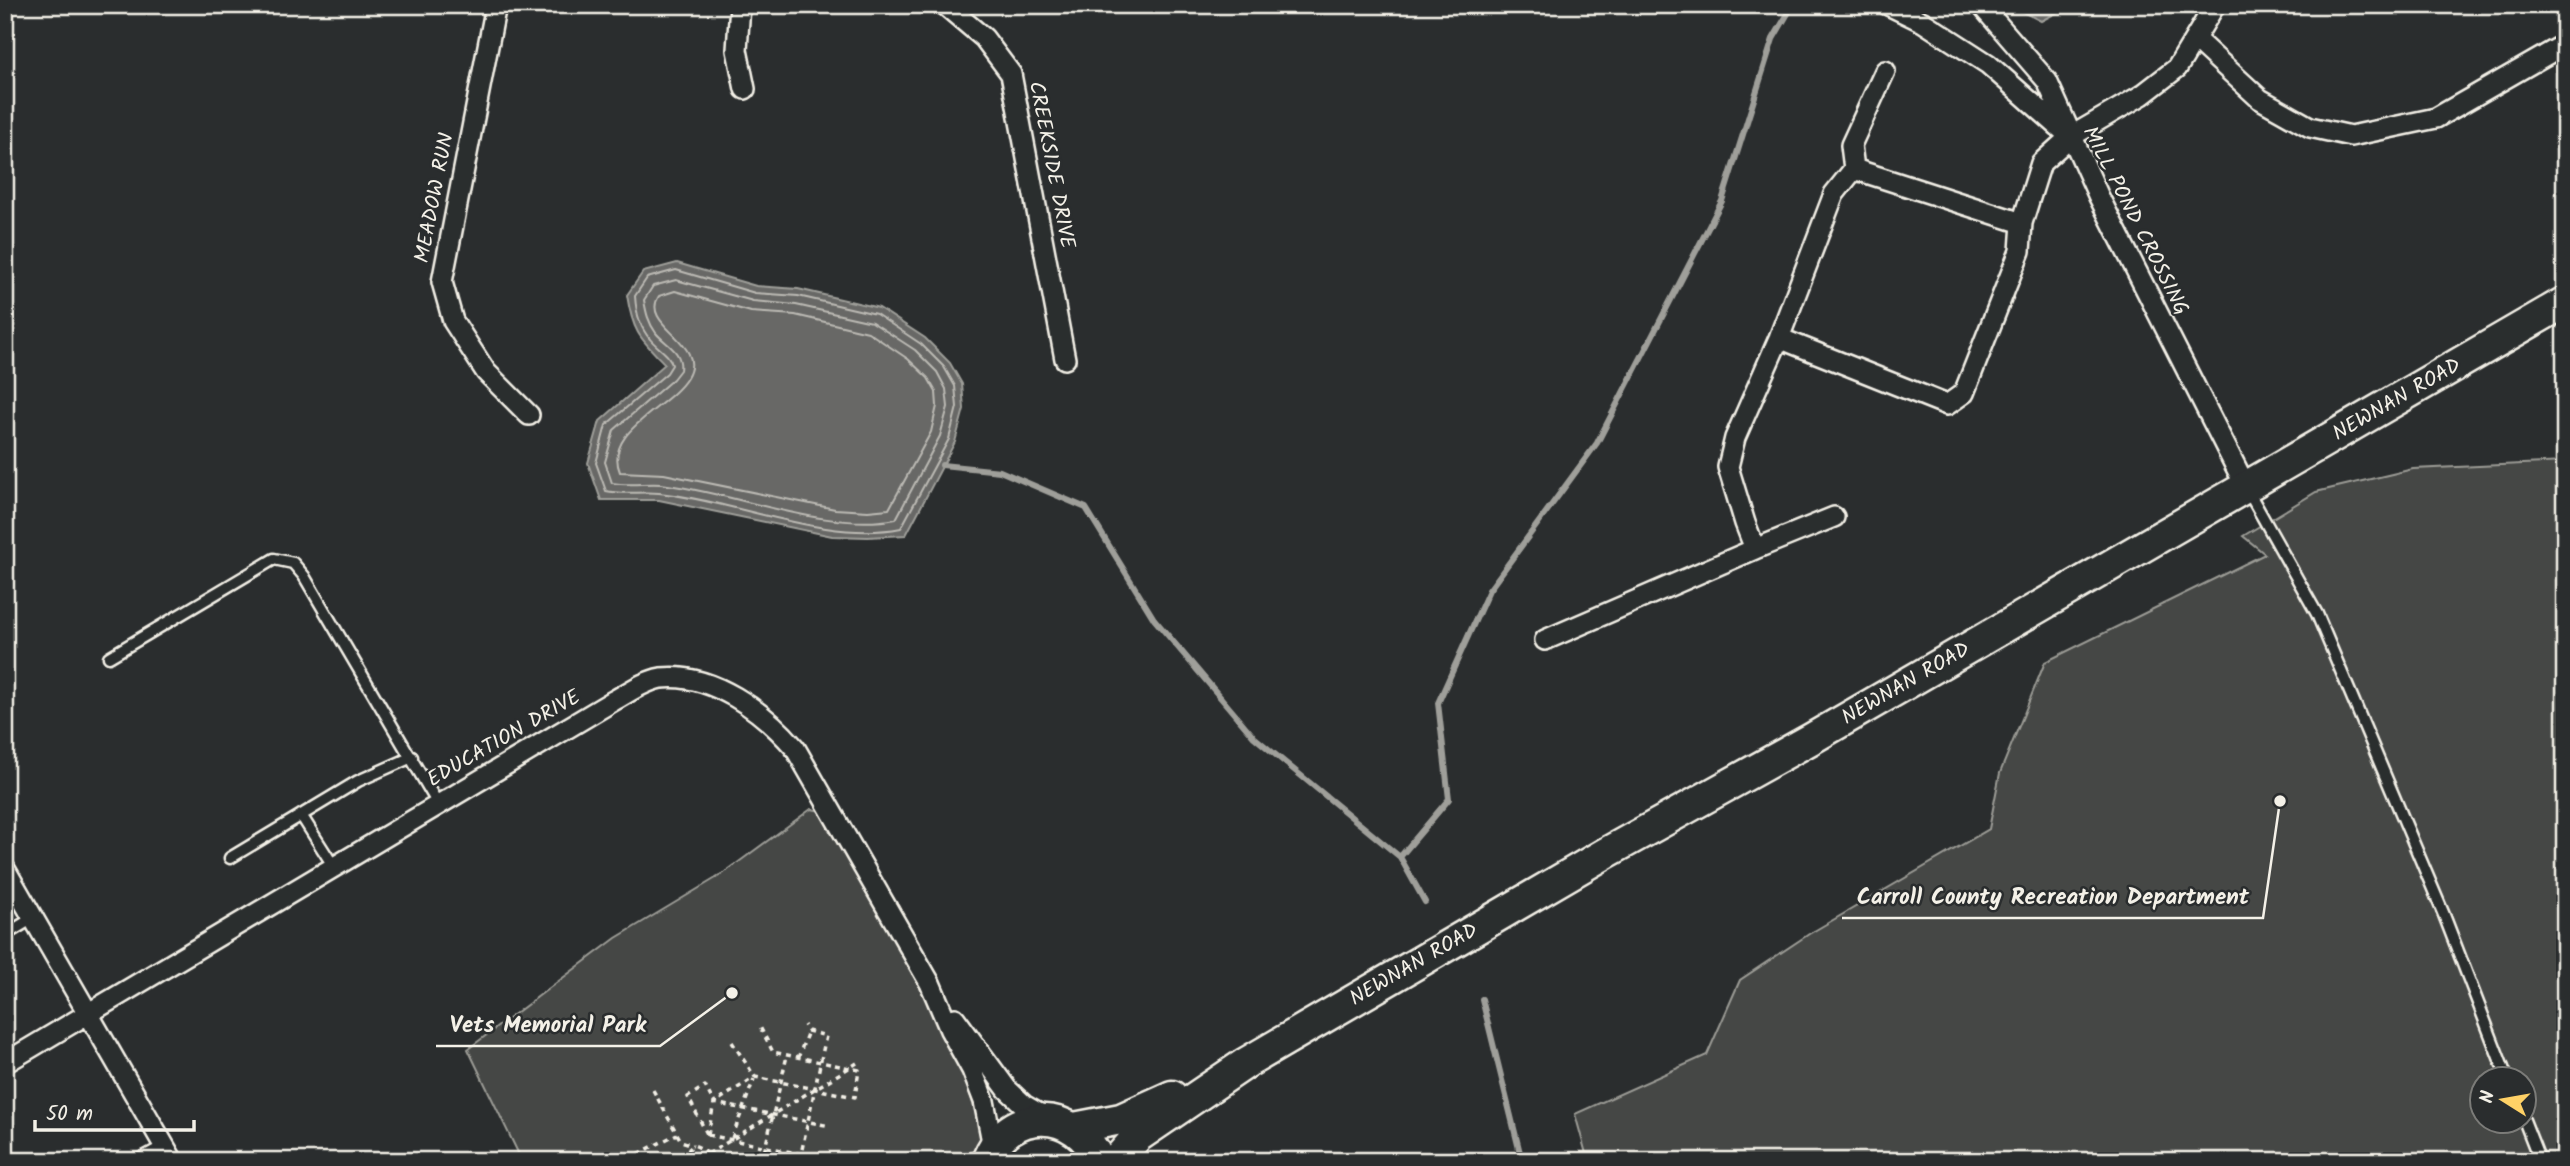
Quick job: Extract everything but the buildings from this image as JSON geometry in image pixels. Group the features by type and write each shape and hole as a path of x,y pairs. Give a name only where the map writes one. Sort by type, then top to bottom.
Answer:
{"main road":[{"name":"NEWNAN ROAD","path":"1116,1161 1137,1136 1246,1063 2565,302"},
{"name":"NEWNAN ROAD","path":"990,1154 1003,1135 1017,1125 1032,1120 1061,1123 1121,1119 1246,1063"},
{"path":"1061,1123 1090,1143 1099,1161"}],"street":[{"name":"MEADOW RUN","path":"495,5 442,282 453,321 486,372 529,415"},
{"path":"740,5 737,50 745,89"},
{"name":"CREEKSIDE DRIVE","path":"945,5 984,38 1011,74 1065,359"},
{"name":"MILL POND CROSSING","path":"1888,5 1923,22 1988,64 2070,137 2246,487"},
{"path":"1981,5 2047,81 2070,137"},
{"path":"1779,338 1947,405 1964,393 2020,251 2022,223 2041,163 2070,137 2142,95 2177,68 2215,5"},
{"path":"2195,38 2260,99 2310,127 2351,136 2436,118 2565,44"},
{"path":"1755,549 1728,467 1735,438 1779,338 1834,194 1854,169 1851,145 1885,71"},
{"path":"1854,169 2022,223"},
{"path":"1545,640 1834,517"},
{"name":"EDUCATION DRIVE","path":"5,1063 643,684 676,678 698,682 741,700 768,719 795,748 930,983 1007,1089 1024,1105 1061,1123"},
{"path":"5,869 168,1153"},
{"name":"EDUCATION DRIVE","path":"930,983 984,1101 990,1154"}],"lane":[{"path":"2246,487 2317,614 2444,915 2501,1064"},
{"path":"109,657 274,559 293,563 304,576 438,804"},
{"path":"230,858 358,781 412,757"},
{"path":"301,815 334,867"},
{"path":"5,935 33,918"},
{"path":"2530,1134 2540,1161"},
{"path":"136,1161 168,1153"}],"path":[{"path":"714,1103 755,1077 855,1097 859,1070 773,1052 760,1025"},
{"path":"708,1135 801,1154 826,1036 808,1031 804,1026"},
{"path":"798,1058 808,1031"},
{"path":"732,1042 755,1077"},
{"path":"762,1161 786,1056"},
{"path":"708,1154 857,1063"},
{"path":"732,1139 755,1077"},
{"path":"705,1086 714,1103 708,1135 688,1097 705,1086"},
{"path":"653,1090 681,1141 702,1148 710,1161"},
{"path":"714,1103 830,1126"},
{"path":"634,1161 634,1156 677,1134"},
{"path":"686,1161 693,1145"}],"shaded area":[{"path":"2565,462 2565,1161 1588,1161 1575,1114 1707,1055 1740,980 1809,934 1989,829 2000,773 2045,662 2265,554 2243,536 2316,492 2413,469"},
{"path":"811,809 832,813 838,823 966,1080 984,1142 979,1161 522,1161 468,1049 616,938 721,875"}],"water":[{"path":"2009,5 2071,5 2041,21"},
{"path":"677,263 756,286 798,289 879,308 925,338 950,363 962,384 964,409 955,442 906,535 832,536 659,500 601,500 588,463 600,421 665,364 649,348 635,327 627,295 643,272"}],"waterway":[{"path":"1400,857 1449,799 1438,703 1489,590 1597,443 1722,201 1773,39 1793,5"},
{"path":"942,465 1000,471 1086,508 1154,619 1254,737 1400,857 1425,902"},
{"path":"1482,999 1522,1161"}],"place":[{"name":"Carroll County Recreation Department","path":"2280,801"},
{"name":"Vets Memorial Park","path":"732,993"}]}
